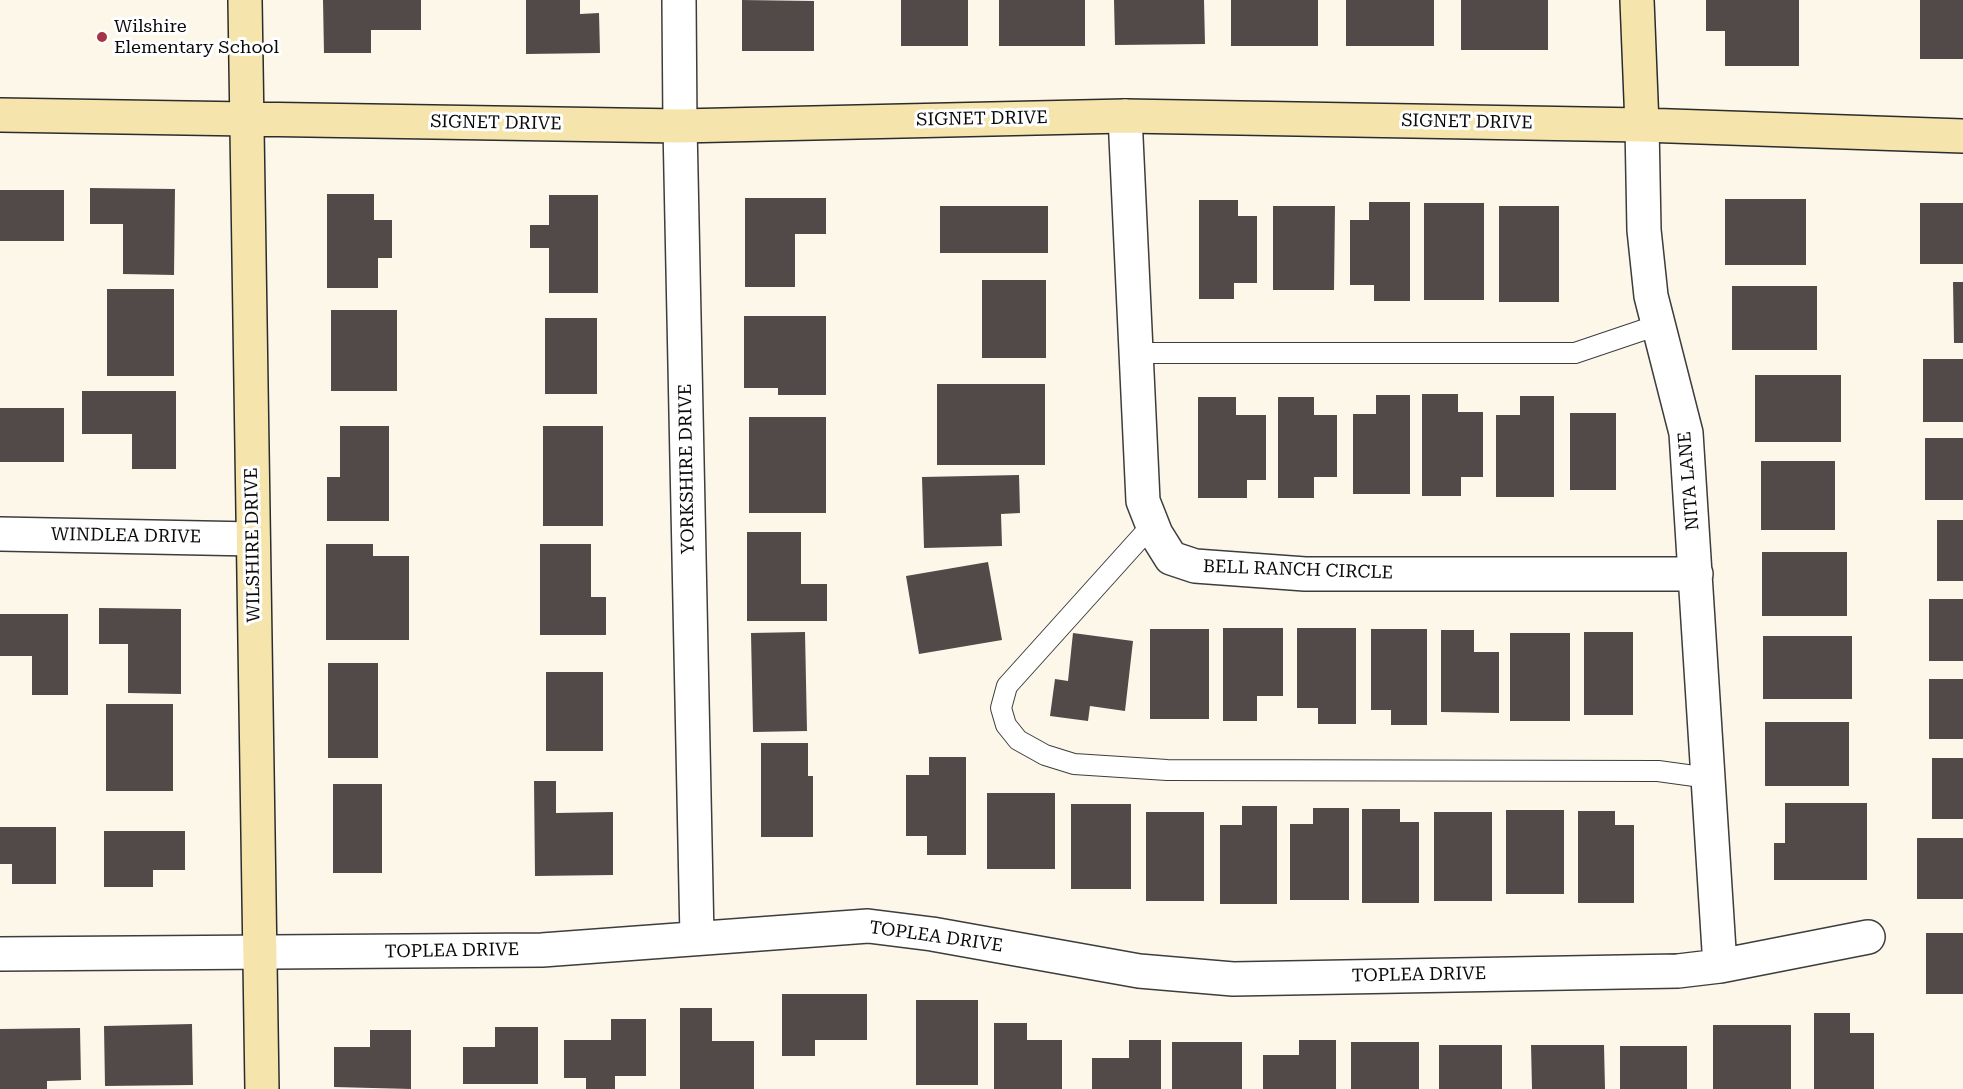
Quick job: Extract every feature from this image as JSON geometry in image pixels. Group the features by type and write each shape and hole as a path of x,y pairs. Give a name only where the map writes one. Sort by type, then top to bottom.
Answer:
{"street":[{"name":"WILSHIRE DRIVE","path":"244,0 262,1089"},
{"name":"YORKSHIRE DRIVE","path":"679,0 697,938"},
{"name":"NITA LANE","path":"1637,0 1644,230 1650,296 1686,433 1720,966"},
{"name":"SIGNET DRIVE","path":"0,115 680,126 1125,116 1642,125 1963,136"},
{"name":"BELL RANCH CIRCLE","path":"1125,116 1143,501 1152,525 1171,558 1195,566 1305,574 1696,574"},
{"name":"WINDLEA DRIVE","path":"0,534 253,538"},
{"name":"TOPLEA DRIVE","path":"0,954 542,950 868,926 932,934 1139,971 1233,979 1678,971 1720,966 1868,937"}],"lane":[{"path":"1136,353 1575,353 1658,324"},
{"path":"1152,525 1007,686 1001,708 1006,725 1018,740 1045,755 1074,764 1167,770 1658,771 1708,778"}],"building":[{"path":"323,0 421,0 421,30 371,30 371,53 324,53"},
{"path":"526,0 580,0 580,14 599,13 600,53 526,54"},
{"path":"742,0 814,1 814,51 742,51"},
{"path":"901,0 968,0 968,46 901,46"},
{"path":"999,0 1085,0 1085,46 999,46"},
{"path":"1114,0 1204,0 1205,44 1115,45"},
{"path":"1231,0 1318,0 1318,46 1231,46"},
{"path":"1346,0 1434,0 1434,46 1346,46"},
{"path":"1461,0 1548,0 1548,50 1461,50"},
{"path":"1706,0 1799,0 1799,66 1725,66 1725,31 1706,31"},
{"path":"1920,0 1963,0 1963,59 1920,59"},
{"path":"90,188 175,189 174,275 123,274 123,224 90,224"},
{"path":"0,190 64,190 64,241 0,241"},
{"path":"327,194 374,194 374,220 392,220 392,258 378,258 378,288 327,288"},
{"path":"549,195 598,195 598,293 549,293 549,248 530,248 530,225 549,225"},
{"path":"745,198 826,198 826,234 795,234 795,287 745,287"},
{"path":"1725,199 1806,199 1806,265 1725,265"},
{"path":"1199,200 1238,200 1238,216 1257,216 1257,283 1234,283 1234,299 1199,299"},
{"path":"1369,202 1410,202 1410,301 1374,301 1374,285 1350,285 1350,220 1369,220"},
{"path":"1424,203 1484,203 1484,300 1424,300"},
{"path":"1920,203 1963,203 1963,264 1920,264"},
{"path":"940,206 1048,206 1048,253 940,253"},
{"path":"1273,206 1335,206 1334,290 1273,290"},
{"path":"1499,206 1559,206 1559,302 1499,302"},
{"path":"982,280 1046,280 1046,358 982,358"},
{"path":"1953,282 1963,282 1963,343 1954,343"},
{"path":"1732,286 1817,286 1817,350 1732,350"},
{"path":"107,289 174,289 174,376 107,376"},
{"path":"331,310 397,310 397,391 331,391"},
{"path":"744,316 826,316 826,395 778,395 778,388 744,388"},
{"path":"545,318 597,318 597,394 545,394"},
{"path":"1923,359 1963,359 1963,422 1923,422"},
{"path":"1755,375 1841,375 1841,442 1755,442"},
{"path":"937,384 1045,384 1045,465 937,465"},
{"path":"82,391 176,391 176,469 132,469 132,434 82,434"},
{"path":"1422,394 1458,394 1458,412 1483,412 1483,477 1461,477 1461,496 1422,496"},
{"path":"1376,395 1410,395 1410,494 1353,494 1353,414 1376,414"},
{"path":"1520,396 1554,396 1554,497 1496,497 1496,415 1520,415"},
{"path":"1198,397 1236,397 1236,415 1266,415 1266,480 1247,480 1247,498 1198,498"},
{"path":"1278,397 1314,397 1314,415 1337,415 1337,477 1314,477 1314,498 1278,498"},
{"path":"0,408 64,408 64,462 0,462"},
{"path":"1570,413 1616,413 1616,490 1570,490"},
{"path":"749,417 826,417 826,513 749,513"},
{"path":"340,426 389,426 389,521 327,521 327,477 340,477"},
{"path":"543,426 603,426 603,526 543,526"},
{"path":"1925,438 1963,438 1963,500 1925,500"},
{"path":"1761,461 1835,461 1835,530 1761,530"},
{"path":"1019,475 1020,513 1001,514 1002,546 924,548 922,477"},
{"path":"1937,520 1963,520 1963,581 1937,581"},
{"path":"747,532 801,532 801,584 827,584 827,621 747,621"},
{"path":"326,544 373,544 373,556 409,556 409,640 326,640"},
{"path":"540,544 591,544 591,597 606,597 606,635 540,635"},
{"path":"1762,552 1847,552 1847,616 1762,616"},
{"path":"988,562 1002,640 919,654 906,576"},
{"path":"1929,599 1963,599 1963,661 1929,661"},
{"path":"99,608 181,609 181,694 128,693 128,644 99,644"},
{"path":"0,614 68,614 68,695 32,695 32,656 0,656"},
{"path":"1223,628 1283,628 1283,696 1257,696 1257,721 1223,721"},
{"path":"1297,628 1356,628 1356,724 1318,724 1318,708 1297,708"},
{"path":"1150,629 1209,629 1209,719 1150,719"},
{"path":"1371,629 1427,629 1427,725 1391,725 1391,710 1371,710"},
{"path":"1441,630 1474,630 1474,652 1499,652 1499,713 1441,712"},
{"path":"805,632 807,731 753,732 751,633"},
{"path":"1584,632 1633,632 1633,715 1584,715"},
{"path":"1073,633 1133,641 1125,711 1090,706 1088,721 1050,716 1055,679 1068,681"},
{"path":"1510,633 1570,633 1570,721 1510,721"},
{"path":"1763,636 1852,636 1852,699 1763,699"},
{"path":"328,663 378,663 378,758 328,758"},
{"path":"546,672 603,672 603,751 546,751"},
{"path":"1929,679 1963,679 1963,739 1929,739"},
{"path":"106,704 173,704 173,791 106,791"},
{"path":"1765,722 1849,722 1849,786 1765,786"},
{"path":"761,743 808,743 808,776 813,776 813,837 761,837"},
{"path":"929,757 966,757 966,855 927,855 927,836 906,836 906,775 929,775"},
{"path":"1932,758 1963,758 1963,819 1932,819"},
{"path":"534,781 556,781 556,813 613,812 613,875 535,876"},
{"path":"333,784 382,784 382,873 333,873"},
{"path":"987,793 1055,793 1055,869 987,869"},
{"path":"1785,803 1867,803 1867,880 1774,880 1774,843 1785,843"},
{"path":"1071,804 1131,804 1131,889 1071,889"},
{"path":"1242,806 1277,806 1277,904 1220,904 1220,825 1242,825"},
{"path":"1313,808 1349,808 1349,900 1290,900 1290,824 1313,824"},
{"path":"1362,809 1400,809 1400,822 1419,822 1419,903 1362,903"},
{"path":"1506,810 1564,810 1564,894 1506,894"},
{"path":"1578,811 1615,811 1615,825 1634,825 1634,903 1578,903"},
{"path":"1146,812 1204,812 1204,901 1146,901"},
{"path":"1434,812 1492,812 1492,901 1434,901"},
{"path":"0,827 56,827 56,884 12,884 12,864 0,864"},
{"path":"104,831 185,831 185,870 153,870 153,887 104,887"},
{"path":"1917,838 1963,838 1963,899 1917,899"},
{"path":"1926,933 1963,933 1963,994 1926,994"},
{"path":"782,994 867,994 867,1040 815,1040 815,1056 782,1056"},
{"path":"916,1000 978,1000 978,1085 916,1085"},
{"path":"680,1008 712,1008 712,1041 754,1041 754,1089 680,1089"},
{"path":"1814,1013 1850,1013 1850,1033 1874,1033 1874,1089 1814,1089"},
{"path":"611,1019 646,1019 646,1076 615,1076 615,1089 586,1089 586,1078 564,1078 564,1040 611,1040"},
{"path":"994,1023 1027,1023 1027,1040 1062,1040 1062,1089 994,1089"},
{"path":"192,1024 193,1085 105,1086 104,1026"},
{"path":"1713,1025 1791,1025 1791,1089 1713,1089"},
{"path":"495,1027 538,1027 538,1084 463,1084 463,1047 495,1047"},
{"path":"80,1028 81,1080 47,1081 47,1089 0,1089 0,1029"},
{"path":"370,1030 411,1030 411,1089 334,1087 334,1047 370,1047"},
{"path":"1129,1040 1161,1040 1161,1089 1092,1089 1092,1058 1129,1058"},
{"path":"1299,1040 1336,1040 1336,1089 1263,1089 1263,1055 1299,1055"},
{"path":"1172,1042 1242,1042 1242,1089 1172,1089"},
{"path":"1351,1042 1419,1042 1419,1089 1351,1089"},
{"path":"1439,1045 1502,1045 1502,1089 1439,1089"},
{"path":"1531,1045 1604,1045 1605,1089 1532,1089"},
{"path":"1620,1046 1687,1046 1687,1089 1620,1089"}],"place":[{"name":"Wilshire Elementary School","path":"102,37"}]}
